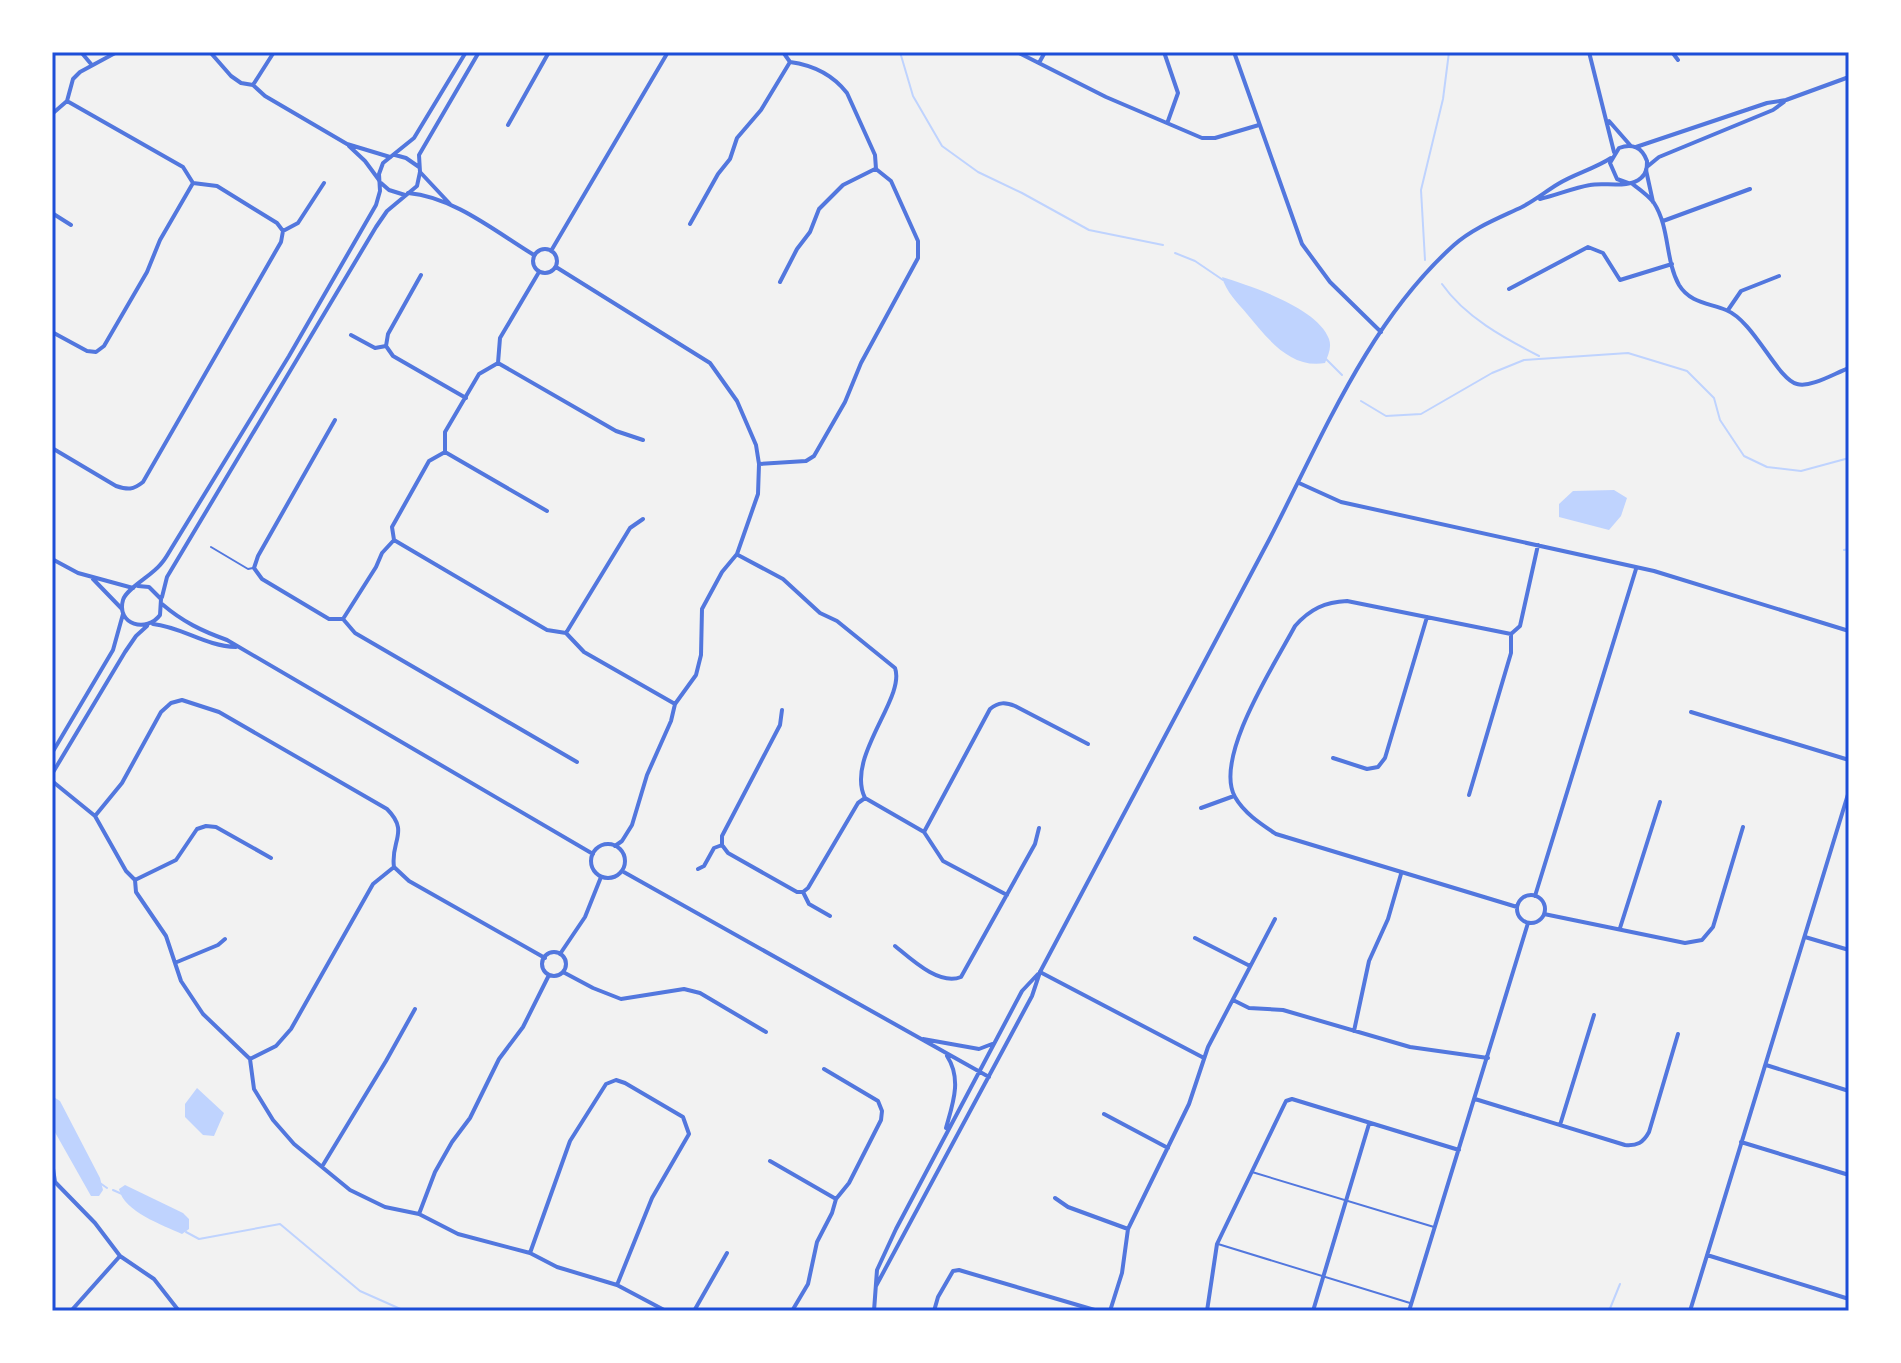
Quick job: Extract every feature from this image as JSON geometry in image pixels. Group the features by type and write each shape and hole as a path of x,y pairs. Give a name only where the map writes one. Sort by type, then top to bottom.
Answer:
{"street":[{"path":"81,52 91,64"},
{"path":"52,114 67,101 73,79 91,64 117,52"},
{"path":"210,52 241,83 253,85 265,96 347,144 389,190 423,194 451,205 534,255"},
{"path":"253,85 274,52"},
{"path":"52,753 113,650 124,597 161,564 373,210 379,199 380,168 414,138 466,52"},
{"path":"52,774 125,652 136,636 160,615 167,577 376,227 387,211 417,186 419,155 479,52"},
{"path":"508,125 549,52"},
{"path":"551,251 668,52"},
{"path":"759,464 806,461 814,456 918,258 918,241 891,181 876,169 875,155 847,93 841,84 813,67 790,62 783,52"},
{"path":"1017,52 1106,97 1209,140 1259,125"},
{"path":"1039,63 1045,52"},
{"path":"1164,52 1178,93 1168,121"},
{"path":"1234,52 1302,244 1330,282 1381,332"},
{"path":"1591,52 1591,70 1607,120 1613,174 1653,202"},
{"path":"1672,52 1678,60"},
{"path":"690,224 730,159 737,138 761,110 790,62"},
{"path":"876,1286 1032,996 1040,972 1299,483 1345,389 1381,332 1427,274 1454,245 1613,155 1849,77"},
{"path":"1537,199 1562,195 1589,185 1630,183 1641,179 1647,169 1670,152 1773,110 1786,100"},
{"path":"67,101 183,167 193,183"},
{"path":"1607,120 1645,155 1653,202 1663,221 1679,285 1691,298 1728,310 1755,335 1787,379 1796,384 1849,368"},
{"path":"347,144 406,158 451,205"},
{"path":"1849,160 1849,171"},
{"path":"780,282 797,249 810,232 819,209 843,185 876,169"},
{"path":"52,448 116,486 135,489 143,482 281,242 283,231 277,223 217,186 193,183"},
{"path":"52,332 87,351 96,352 104,346 193,183"},
{"path":"283,231 298,223 324,183"},
{"path":"1663,221 1750,189"},
{"path":"52,213 71,225"},
{"path":"1509,289 1588,247 1603,253 1620,280 1673,264"},
{"path":"534,255 540,250 551,251"},
{"path":"534,255 534,266 539,272 550,273 556,267 557,260 551,251"},
{"path":"556,267 710,363 737,401 756,445 759,464 758,494 737,554 706,598 700,622 700,663 696,675 675,704 671,721 647,775 632,825 622,841 615,846 600,846 593,854 593,869 601,877 614,877 622,871 623,854 615,846"},
{"path":"498,363 500,338 539,272"},
{"path":"421,275 388,334 386,346 393,356 466,398"},
{"path":"1728,310 1741,291 1779,276"},
{"path":"351,335 375,348 386,346"},
{"path":"445,452 445,432 479,374 498,363"},
{"path":"498,363 616,431 643,440"},
{"path":"335,420 254,568 262,579 329,619 343,619 355,633 577,762"},
{"path":"445,452 547,511"},
{"path":"394,540 392,527 429,461 445,452"},
{"path":"1299,483 1341,502 1654,571 1849,631"},
{"path":"566,633 630,528 643,519"},
{"path":"343,619 382,553 394,540"},
{"path":"394,540 547,630 566,633 584,652 675,704"},
{"path":"1469,795 1511,653 1511,634 1520,626 1538,545"},
{"path":"737,554 783,579 820,613 837,621 895,668 899,678 876,724 860,780 865,798 924,832 943,861 1007,895"},
{"path":"52,559 93,578 154,590 182,621 227,640 593,854"},
{"path":"1535,896 1636,569"},
{"path":"93,578 131,623 171,628 206,643 238,647"},
{"path":"1511,634 1347,601 1316,608 1295,626 1236,739 1230,765 1234,796 1253,819 1276,834 1517,907"},
{"path":"1333,758 1367,769 1378,767 1385,758 1427,617"},
{"path":"95,816 122,783 161,712 171,703 182,700 219,712 387,809 397,819 400,832 393,858 394,867 409,881 545,958"},
{"path":"924,832 990,709 997,704 1015,706 1088,744"},
{"path":"782,710 780,725 722,836 722,845 728,853 797,892 803,892 858,803 865,798"},
{"path":"1691,712 1849,760"},
{"path":"52,781 95,816 126,871 135,880 136,892 166,936 181,981 203,1014 250,1059 254,1089 273,1120 294,1144 362,1197 395,1210 419,1214 458,1234 530,1253 557,1267 617,1285 666,1311"},
{"path":"1690,1311 1847,808 1849,791"},
{"path":"1201,808 1234,796"},
{"path":"1620,928 1660,802"},
{"path":"135,880 176,860 197,829 206,826 216,827 271,858"},
{"path":"1544,914 1685,943 1702,940 1713,927 1743,827"},
{"path":"895,946 943,978 961,977 1035,844 1039,828"},
{"path":"698,869 702,868 714,848 722,845"},
{"path":"250,1059 276,1046 291,1029 373,884 394,867"},
{"path":"622,871 989,1077"},
{"path":"1354,1031 1369,961 1388,919 1401,874"},
{"path":"560,954 585,917 601,877"},
{"path":"803,892 809,904 830,916"},
{"path":"1535,896 1543,901 1544,914 1538,921 1528,923 1520,918 1517,907 1522,899 1535,896"},
{"path":"1110,1311 1122,1273 1128,1229 1189,1104 1204,1058 1275,919"},
{"path":"1409,1311 1528,923"},
{"path":"1805,937 1849,950"},
{"path":"1195,938 1250,966"},
{"path":"177,963 225,939"},
{"path":"553,952 560,954 566,963 563,972 549,975 543,968 545,958 553,952"},
{"path":"563,972 621,999 684,989 700,993 766,1032"},
{"path":"874,1311 877,1270 1022,991 1040,972"},
{"path":"1040,972 1204,1058"},
{"path":"419,1214 435,1172 470,1118 499,1059 523,1027 549,975"},
{"path":"1233,1000 1249,1008 1283,1010 1410,1047 1488,1058"},
{"path":"323,1165 415,1009"},
{"path":"1560,1125 1594,1015"},
{"path":"1475,1099 1625,1145 1643,1142 1649,1132 1678,1034"},
{"path":"917,1037 979,1049 994,1043"},
{"path":"943,1138 956,1073 945,1053"},
{"path":"1766,1065 1849,1091"},
{"path":"792,1311 808,1284 817,1242 836,1199 849,1183 881,1120 878,1101 824,1069"},
{"path":"530,1253 570,1141 606,1084 616,1080 625,1083 683,1117 689,1134 646,1210 617,1285"},
{"path":"1207,1311 1217,1244 1286,1101 1292,1099 1459,1150"},
{"path":"1104,1114 1168,1148"},
{"path":"1313,1311 1369,1124"},
{"path":"1741,1142 1849,1175"},
{"path":"770,1161 836,1199"},
{"path":"52,1162 54,1183 95,1223 120,1256 154,1279 179,1311"},
{"path":"1055,1198 1068,1207 1128,1229"},
{"path":"694,1311 727,1253"},
{"path":"1707,1255 1849,1299"},
{"path":"71,1311 120,1256"},
{"path":"934,1311 945,1283 953,1271 959,1270 1098,1311"}],"lane":[{"path":"211,547 248,569 254,568"},
{"path":"1250,1171 1435,1227"},
{"path":"1217,1244 1412,1304"}],"water":[{"path":"1222,277 1282,300 1312,318 1329,339 1330,348 1325,363 1301,361 1280,350 1233,297"},
{"path":"1614,490 1627,498 1621,516 1609,530 1559,517 1559,504 1573,491"},
{"path":"197,1088 224,1113 214,1136 203,1135 185,1117 185,1104"},
{"path":"52,1096 60,1101 100,1178 103,1190 99,1196 91,1196 52,1127"},
{"path":"125,1185 183,1213 189,1219 189,1229 182,1234 136,1211 122,1197 119,1189"}],"waterway":[{"path":"900,52 913,96 942,146 978,172 1089,230 1163,245"},
{"path":"1425,260 1421,190 1443,99 1449,52"},
{"path":"1175,253 1195,261 1223,280"},
{"path":"1442,284 1474,317 1539,356"},
{"path":"1361,401 1386,416 1421,414 1492,373 1524,360 1628,353 1687,371 1714,398 1720,420 1744,456 1767,467 1801,471 1849,458"},
{"path":"1326,359 1342,375"},
{"path":"1844,550 1849,549"},
{"path":"100,1183 107,1188"},
{"path":"113,1190 122,1194"},
{"path":"186,1232 199,1239 280,1224 360,1291 405,1311"},
{"path":"1609,1311 1620,1284"}]}
